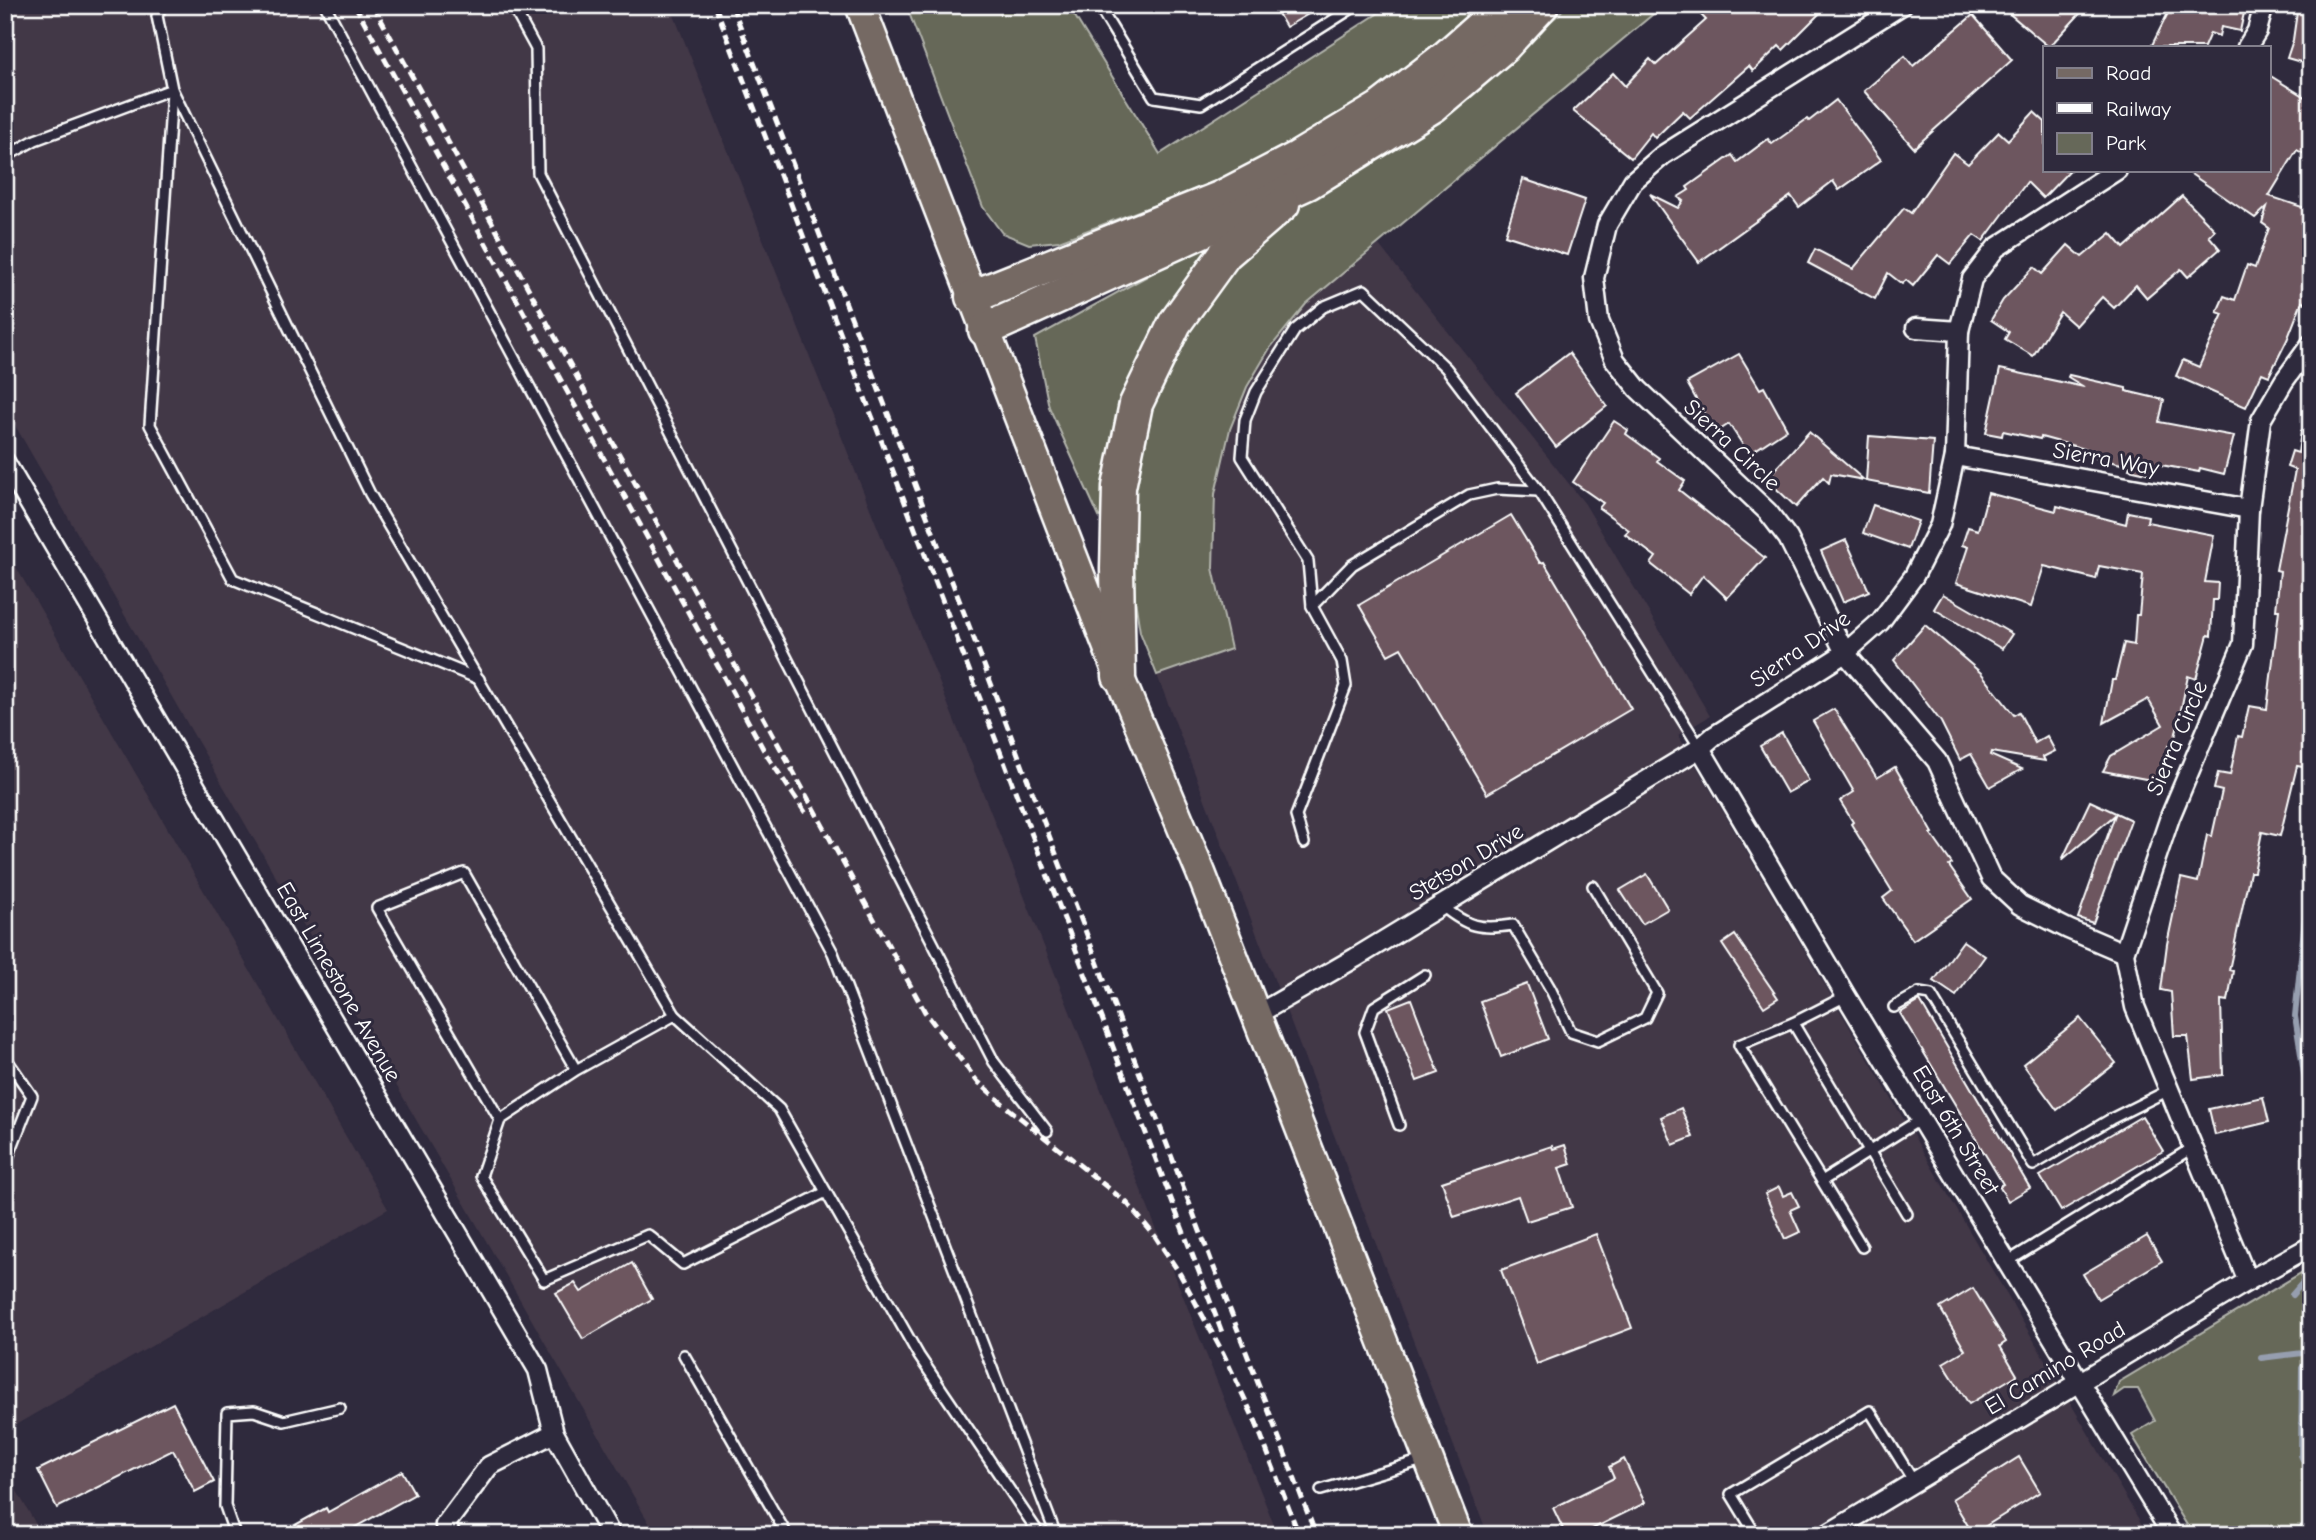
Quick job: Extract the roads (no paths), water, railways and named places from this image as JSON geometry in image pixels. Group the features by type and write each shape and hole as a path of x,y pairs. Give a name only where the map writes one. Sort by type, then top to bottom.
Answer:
{"highway":[{"path":"972,297 1222,197 1297,158 1380,108 1446,57 1505,5"},
{"path":"985,330 1308,183 1433,106 1504,46 1542,5"},
{"path":"1119,676 1119,487 1136,404 1175,323 1226,254 1308,183"}],"main road":[{"path":"860,5 1119,676 1201,873 1458,1535"}],"street":[{"name":"Sierra Circle","path":"1902,5 1663,155 1633,181 1607,225 1594,278 1599,321 1615,360 1637,389 1768,512 1788,538 1845,653 1937,761 1991,878 2020,905 2124,953 2170,817 2243,644 2249,509 2261,420 2284,381 2311,344"},
{"path":"2248,46 2257,31 2264,5"},
{"name":"Sierra Drive","path":"1700,748 1714,736 1845,653 1880,622 1914,576 1940,525 1955,456 1959,331 1972,279 1996,248 2114,172"},
{"path":"1916,328 1959,331"},
{"name":"Sierra Way","path":"1955,456 2249,509"},
{"name":"East Limestone Avenue","path":"5,462 538,1370 554,1433 611,1535"},
{"name":"Stetson Drive","path":"1256,1015 1442,906 1700,748"},
{"name":"East 6th Street","path":"1700,748 2169,1534"},
{"path":"2124,953 2135,1007 2248,1280"},
{"name":"El Camino Road","path":"1826,1535 2248,1280 2311,1246"},
{"path":"451,1535 445,1525 489,1466 554,1433"}],"lane":[{"path":"162,5 157,16 172,89 370,494 675,1015 779,1108 919,1356 1040,1535"},
{"path":"325,5 833,953 1056,1535"},
{"path":"512,5 536,49 538,173 994,1062 1047,1131"},
{"path":"1098,5 1154,97 1201,104 1357,5"},
{"path":"5,157 35,140 172,89"},
{"path":"172,89 150,425 233,579 478,680"},
{"path":"1304,843 1296,816 1346,686 1342,661 1312,606 1308,561 1242,457 1245,420 1256,392 1295,330 1323,307 1364,290 1446,368 1539,491 1700,748"},
{"path":"1312,606 1352,565 1469,495 1497,489 1539,491"},
{"path":"500,1120 377,908 464,873 576,1070"},
{"path":"1442,906 1462,922 1488,929 1513,925 1550,988 1571,1031 1598,1041 1645,1018 1657,993 1593,886"},
{"path":"1399,1125 1365,1032 1374,1007 1426,975"},
{"path":"1894,1007 1919,993 1931,995 2033,1165 2111,1119 2169,1090"},
{"path":"1846,996 1793,1023 1739,1045 1861,1247"},
{"path":"675,1015 576,1070 500,1120 481,1176 544,1280 648,1235 683,1264 826,1192"},
{"path":"1793,1023 1907,1214"},
{"path":"5,1058 32,1096 5,1164"},
{"path":"1822,1181 1921,1119"},
{"path":"2007,1262 2192,1148"},
{"path":"684,1355 787,1535"},
{"path":"235,1535 225,1506 227,1413 254,1411 284,1421 340,1408"},
{"path":"1756,1535 1731,1494 1870,1411 1914,1482"},
{"path":"1321,1490 1428,1458"}],"waterway":[{"path":"2311,899 2305,918 2295,1016 2311,1118"},
{"path":"2292,1295 2311,1273"},
{"path":"2261,1358 2311,1352"},
{"path":"2311,1354 2302,1368 2301,1455 2311,1479"},
{"path":"2290,1535 2311,1522"}],"railway":[{"path":"355,5 766,754 807,815"},
{"path":"373,5 925,1012 977,1081 1127,1203 1155,1236 1180,1274 1223,1353 1259,1429"},
{"path":"715,5 1223,1335"},
{"path":"732,5 1316,1535"},
{"path":"1255,1420 1299,1535"}]}
